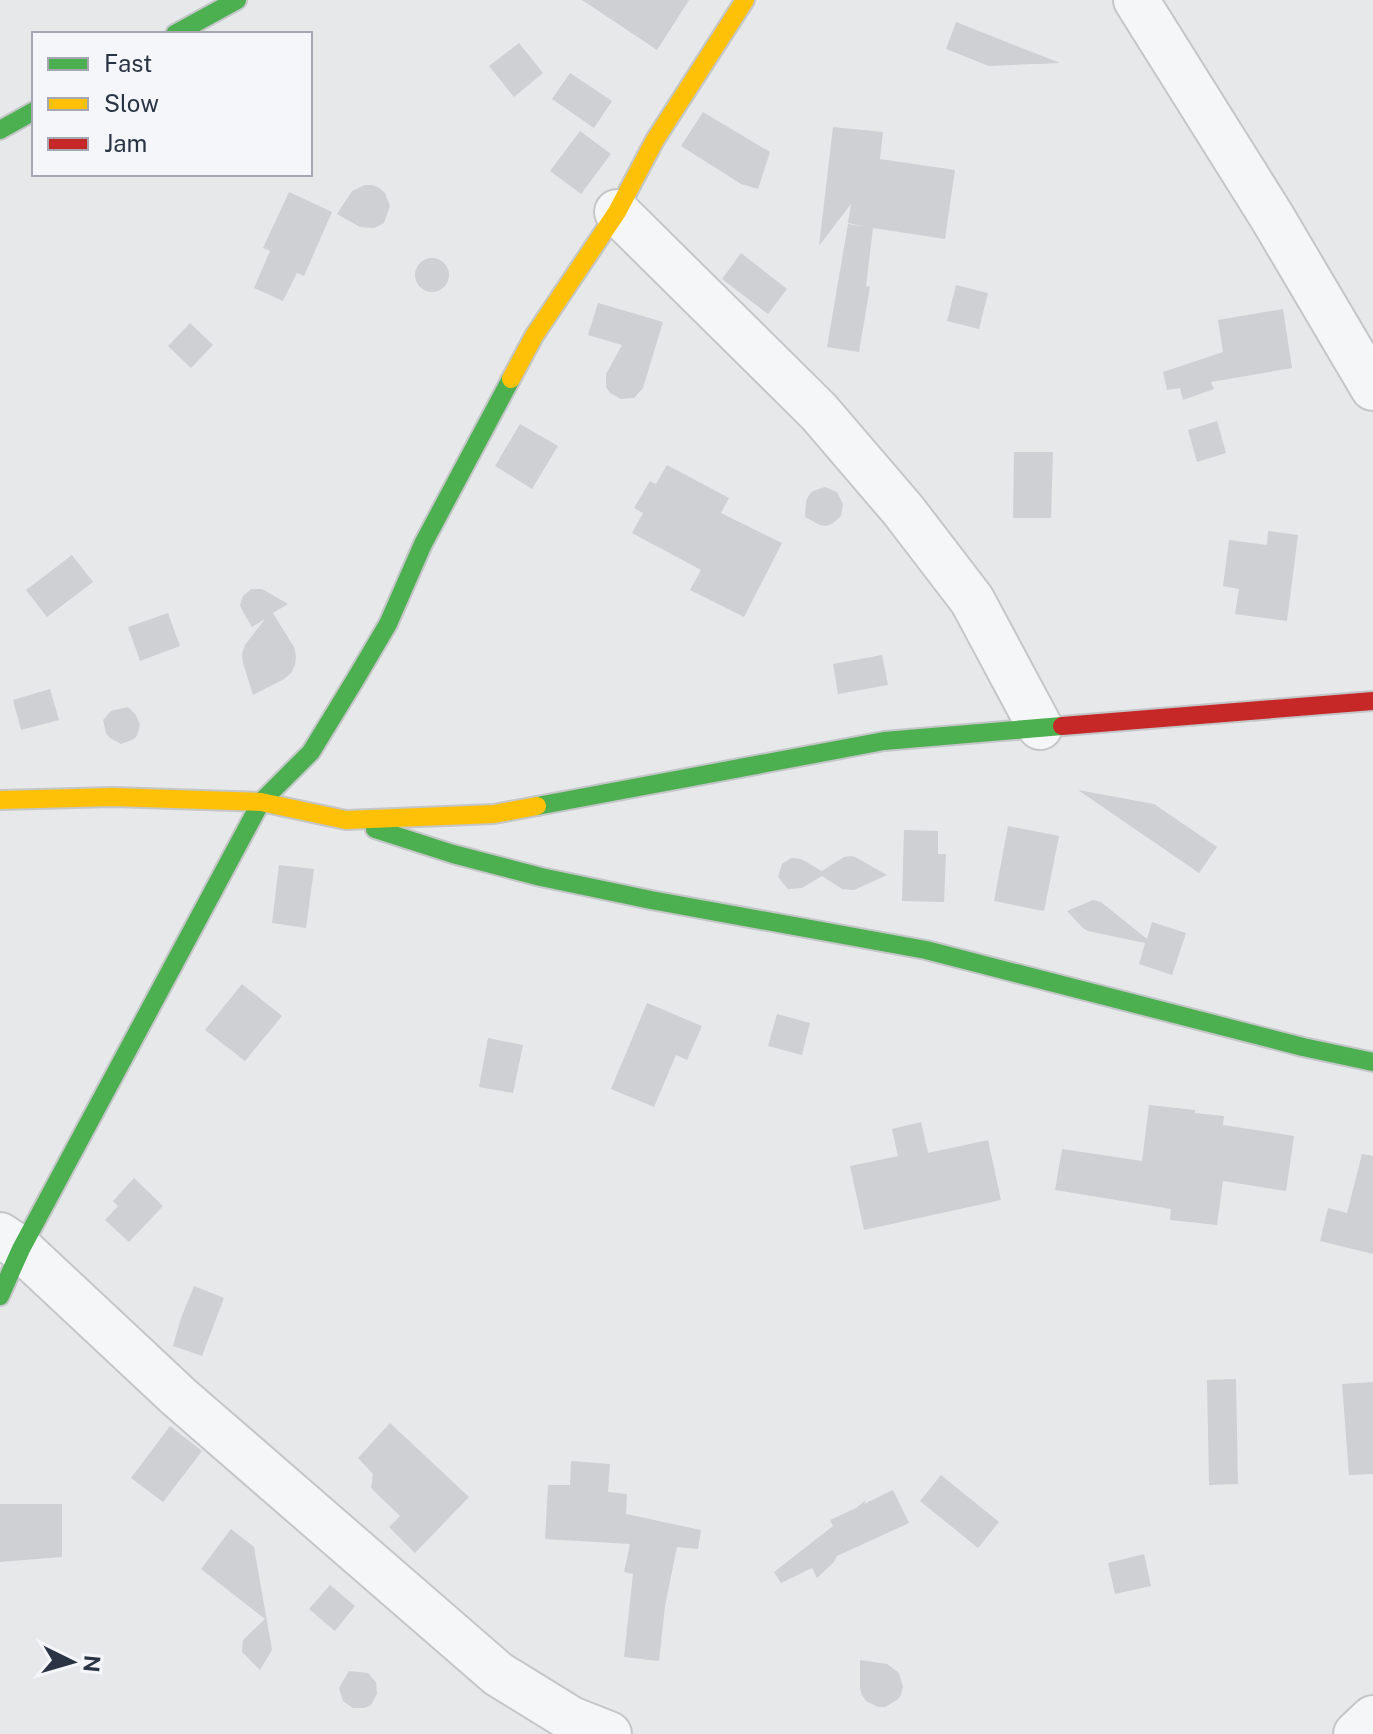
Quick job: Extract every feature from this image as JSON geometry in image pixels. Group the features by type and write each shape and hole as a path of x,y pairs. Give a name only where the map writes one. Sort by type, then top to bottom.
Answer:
{"street":[{"path":"179,32 237,0"},
{"path":"0,1296 11,1242 261,802 311,752 355,680 388,624 423,544 534,336 617,212 655,140 745,0"},
{"path":"1136,0 1272,217 1373,388"},
{"path":"0,130 32,112"},
{"path":"617,212 819,412 903,510 972,600 1040,727"},
{"path":"346,820 494,814 884,741 1373,701"},
{"path":"0,800 113,797 261,802 346,820 453,854 541,877 926,950 1303,1047 1373,1062"},
{"path":"11,1242 179,1397 498,1674 571,1719 609,1734"},
{"path":"1356,1734 1373,1718"}],"building":[{"path":"582,0 689,0 657,50"},
{"path":"956,22 1060,63 989,66 946,49"},
{"path":"519,43 543,73 514,97 489,66"},
{"path":"570,73 612,101 594,128 552,99"},
{"path":"703,112 770,152 758,189 741,184 681,146"},
{"path":"833,127 883,132 880,159 955,170 945,239 873,228 866,286 870,287 859,352 827,347 848,224 866,227 848,223 851,204 819,246"},
{"path":"580,131 611,154 581,194 550,171"},
{"path":"373,185 385,193 390,206 384,223 374,228 360,227 337,214 352,191"},
{"path":"289,192 332,212 304,276 297,273 283,301 254,288 270,251 263,248"},
{"path":"741,253 787,289 768,314 722,279"},
{"path":"432,258 444,263 449,275 444,287 432,292 420,287 415,275 420,263"},
{"path":"956,285 988,293 979,329 947,321"},
{"path":"598,303 663,322 643,388 634,398 621,399 606,387 606,374 622,345 588,335"},
{"path":"1283,309 1292,368 1211,382 1214,389 1183,400 1180,388 1167,390 1163,372 1223,352 1218,320"},
{"path":"190,323 213,345 191,368 168,346"},
{"path":"1217,421 1226,453 1197,462 1188,430"},
{"path":"520,424 558,446 532,489 495,466"},
{"path":"1014,452 1053,452 1051,518 1013,518"},
{"path":"667,465 729,498 721,513 782,543 744,617 690,590 701,570 632,533 643,513 634,508 650,481 656,484"},
{"path":"825,487 837,492 843,504 841,516 826,526 805,517 809,495"},
{"path":"1268,531 1298,535 1287,621 1235,614 1239,589 1223,586 1229,540 1267,545"},
{"path":"72,555 93,582 47,617 26,590"},
{"path":"251,589 262,589 288,604 273,613 294,647 296,656 291,673 253,695 242,654 245,645 265,619 252,627 243,612 240,605 243,596"},
{"path":"168,613 180,646 140,661 128,627"},
{"path":"882,655 888,685 838,694 833,664"},
{"path":"50,689 59,720 21,730 13,700"},
{"path":"128,707 140,725 137,736 121,744 106,733 103,720 111,711"},
{"path":"1078,790 1154,804 1217,847 1199,873"},
{"path":"1008,826 1059,836 1044,911 994,901"},
{"path":"904,830 938,831 938,854 946,854 944,902 902,901"},
{"path":"850,856 887,875 854,890 842,889 822,876 802,888 788,889 778,877 782,864 791,858 801,859 822,871"},
{"path":"279,865 314,869 306,928 272,923"},
{"path":"1093,900 1101,902 1147,939 1152,922 1186,933 1172,975 1139,964 1145,943 1088,931 1067,911"},
{"path":"242,984 282,1016 245,1061 205,1030"},
{"path":"647,1003 702,1026 687,1060 676,1055 654,1107 611,1089"},
{"path":"777,1014 810,1023 802,1055 768,1046"},
{"path":"488,1038 523,1045 513,1093 479,1087"},
{"path":"1149,1105 1224,1116 1223,1125 1294,1136 1286,1191 1223,1181 1217,1225 1170,1220 1171,1209 1055,1190 1062,1149 1142,1161"},
{"path":"921,1122 928,1153 988,1140 1001,1200 864,1230 850,1166 898,1156 892,1129"},
{"path":"1362,1154 1373,1156 1373,1254 1320,1241 1328,1208 1347,1213"},
{"path":"134,1178 163,1206 129,1242 105,1220 118,1206 113,1201"},
{"path":"194,1286 224,1298 202,1356 173,1346"},
{"path":"1236,1379 1238,1484 1209,1485 1207,1380"},
{"path":"1373,1382 1373,1474 1349,1475 1342,1384"},
{"path":"390,1423 469,1497 415,1553 389,1527 400,1516 371,1488 373,1474 358,1458"},
{"path":"170,1426 202,1451 163,1502 131,1478"},
{"path":"571,1461 610,1464 608,1492 627,1494 626,1514 701,1530 698,1549 677,1547 665,1606 659,1661 624,1657 633,1574 624,1572 630,1544 545,1539 548,1485 570,1485"},
{"path":"941,1475 999,1522 978,1548 920,1501"},
{"path":"893,1490 909,1523 837,1556 817,1578 812,1568 781,1583 774,1572 833,1526 830,1520 866,1500 864,1504"},
{"path":"0,1504 62,1504 62,1557 0,1562"},
{"path":"231,1529 254,1547 272,1650 260,1670 242,1652 243,1640 265,1619 201,1569"},
{"path":"1144,1554 1151,1586 1115,1594 1108,1563"},
{"path":"330,1585 355,1606 335,1631 309,1609"},
{"path":"860,1660 887,1664 899,1673 903,1687 897,1700 885,1707 866,1701 860,1688"},
{"path":"349,1671 368,1673 376,1682 377,1694 371,1705 353,1708 343,1701 339,1688"}],"traffic: fast":[{"path":"179,32 237,0"},
{"path":"0,130 32,112"},
{"path":"0,1296 21,1249 261,802 311,752 355,680 388,624 423,544 511,379"},
{"path":"537,806 884,741 1062,726"},
{"path":"375,829 541,877 926,950 1303,1047 1373,1062"}],"traffic: slow":[{"path":"511,379 534,336 617,212 655,140 745,0"},
{"path":"0,800 113,797 261,802 346,820 494,814 537,806"}],"traffic: jam":[{"path":"1062,726 1373,701"}]}
